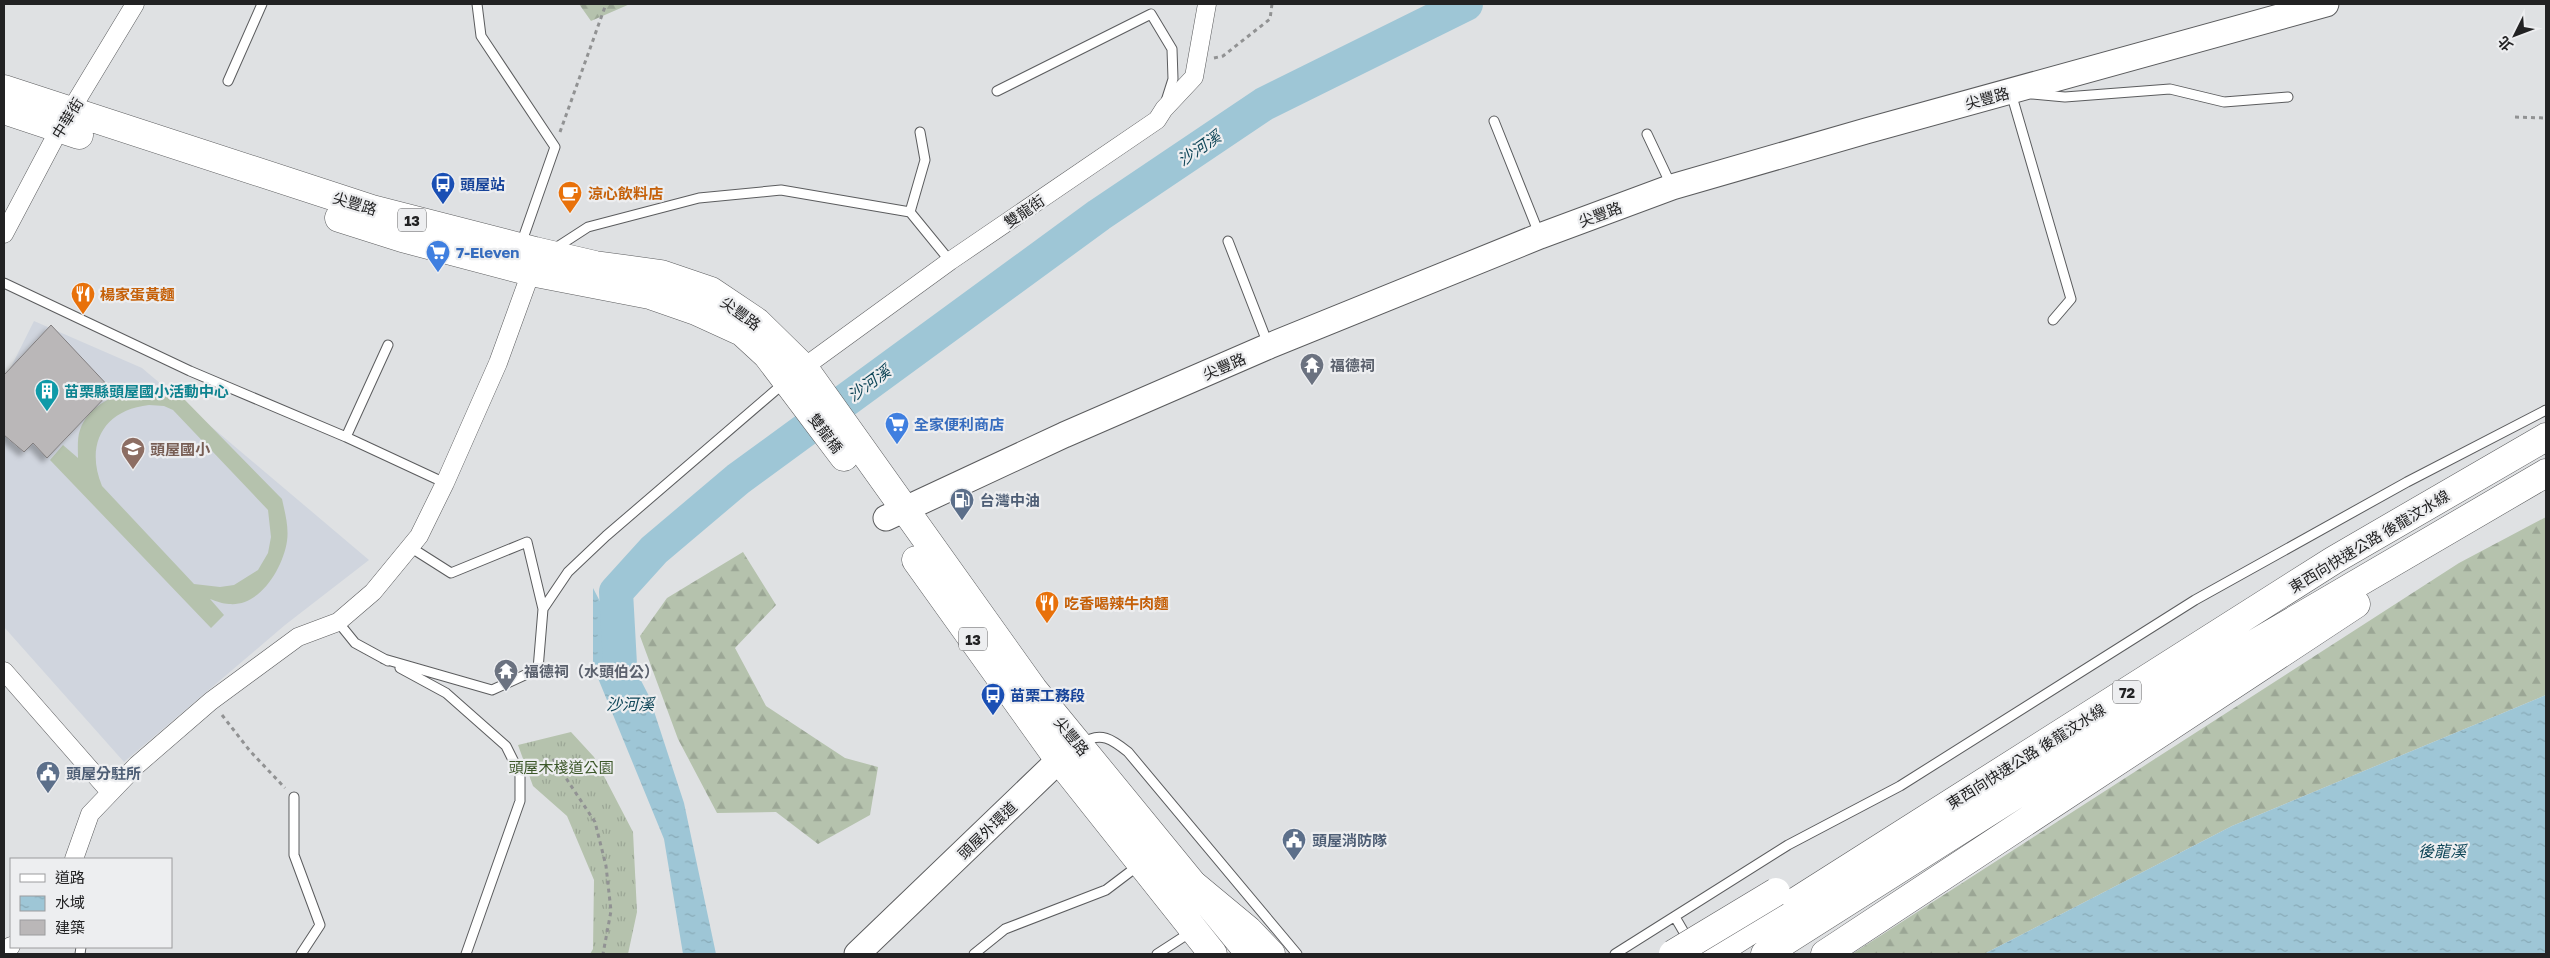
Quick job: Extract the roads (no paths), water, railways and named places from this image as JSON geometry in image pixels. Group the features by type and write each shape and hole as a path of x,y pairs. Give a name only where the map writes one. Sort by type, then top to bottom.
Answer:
{"main road":[{"name":"尖豐路","path":"4,90 66,120 402,238 533,262 650,294 696,311 742,332 767,355 795,374"},
{"name":"尖豐路","path":"4,110 66,120"},
{"name":"雙龍橋","path":"795,374 871,479"},
{"name":"東西向快速公路 後龍汶水線","path":"1713,954 2334,560 2546,437"},
{"name":"東西向快速公路 後龍汶水線","path":"1765,954 2245,649 2546,473"},
{"name":"尖豐路","path":"871,479 1069,753 1142,864 1213,954"},
{"path":"1825,954 2434,552 2506,495"},
{"path":"1673,954 2266,590 2334,560"},
{"name":"尖豐路","path":"1069,753 1195,886 1250,954"},
{"path":"1195,886 1248,930 1271,954"}],"street":[{"name":"中華街","path":"4,234 66,120 135,4"},
{"name":"雙龍街","path":"795,374 950,261 1157,120 1164,109 1194,77 1206,4"},
{"name":"尖豐路","path":"895,514 1064,435 1269,346 1540,236 1672,187 2326,4"},
{"path":"74,858 90,814 110,792 211,701 298,637 338,622 373,592 410,547 418,536 445,483 498,363 533,262"},
{"path":"4,673 110,792"},
{"name":"頭屋外環道","path":"856,954 1069,753"}],"lane":[{"path":"228,81 262,4"},
{"path":"477,4 481,36 555,147 521,244 533,262 588,227 699,198 781,190 910,212 950,261"},
{"path":"998,91 1151,14 1172,49 1172,79 1164,109"},
{"path":"2054,320 2071,300 2010,92 2065,98 2170,88 2224,102 2288,97"},
{"path":"1494,121 1540,236"},
{"path":"910,212 925,160 920,132"},
{"path":"1647,134 1672,187"},
{"path":"1228,241 1269,346"},
{"path":"4,283 190,371 346,437 445,483"},
{"path":"346,437 388,345"},
{"path":"543,609 568,572 606,536 795,374"},
{"path":"1615,954 1788,845 1900,786 2195,600 2407,482 2546,410"},
{"path":"384,659 492,690 538,669 543,609 527,542 452,573 410,547"},
{"path":"338,622 356,643 446,693 506,746 520,774 520,801 466,954"},
{"path":"1069,753 1091,737 1110,738 1128,752 1297,954"},
{"path":"294,797 294,855 320,925 301,954"},
{"path":"974,954 1005,929 1106,890 1142,864"},
{"path":"1674,917 1697,954"},
{"path":"1157,954 1193,930"}],"water":[{"name":"沙河溪","path":"593,588 649,696 684,803 716,954 683,954 664,839 593,666"},
{"name":"後龍溪","path":"2546,695 2546,954 1984,954 2232,826"}],"waterway":[{"name":"沙河溪","path":"621,683 616,592 654,550 738,479 1099,215 1264,104 1466,4"}],"place":[{"name":"頭屋站","path":"443,205"},
{"name":"涼心飲料店","path":"570,214"},
{"name":"7-Eleven","path":"438,273"},
{"name":"楊家蛋黃麵","path":"83,315"},
{"name":"福德祠","path":"1312,386"},
{"name":"苗栗縣頭屋國小活動中心","path":"47,412"},
{"name":"全家便利商店","path":"897,445"},
{"name":"頭屋國小","path":"133,470"},
{"name":"台灣中油","path":"962,521"},
{"name":"吃香喝辣牛肉麵","path":"1047,624"},
{"name":"福德祠（水頭伯公）","path":"506,692"},
{"name":"苗栗工務段","path":"993,716"},
{"name":"頭屋分駐所","path":"48,794"},
{"name":"頭屋消防隊","path":"1294,861"}],"park label":[{"name":"頭屋木棧道公園","path":"561,767"}]}
